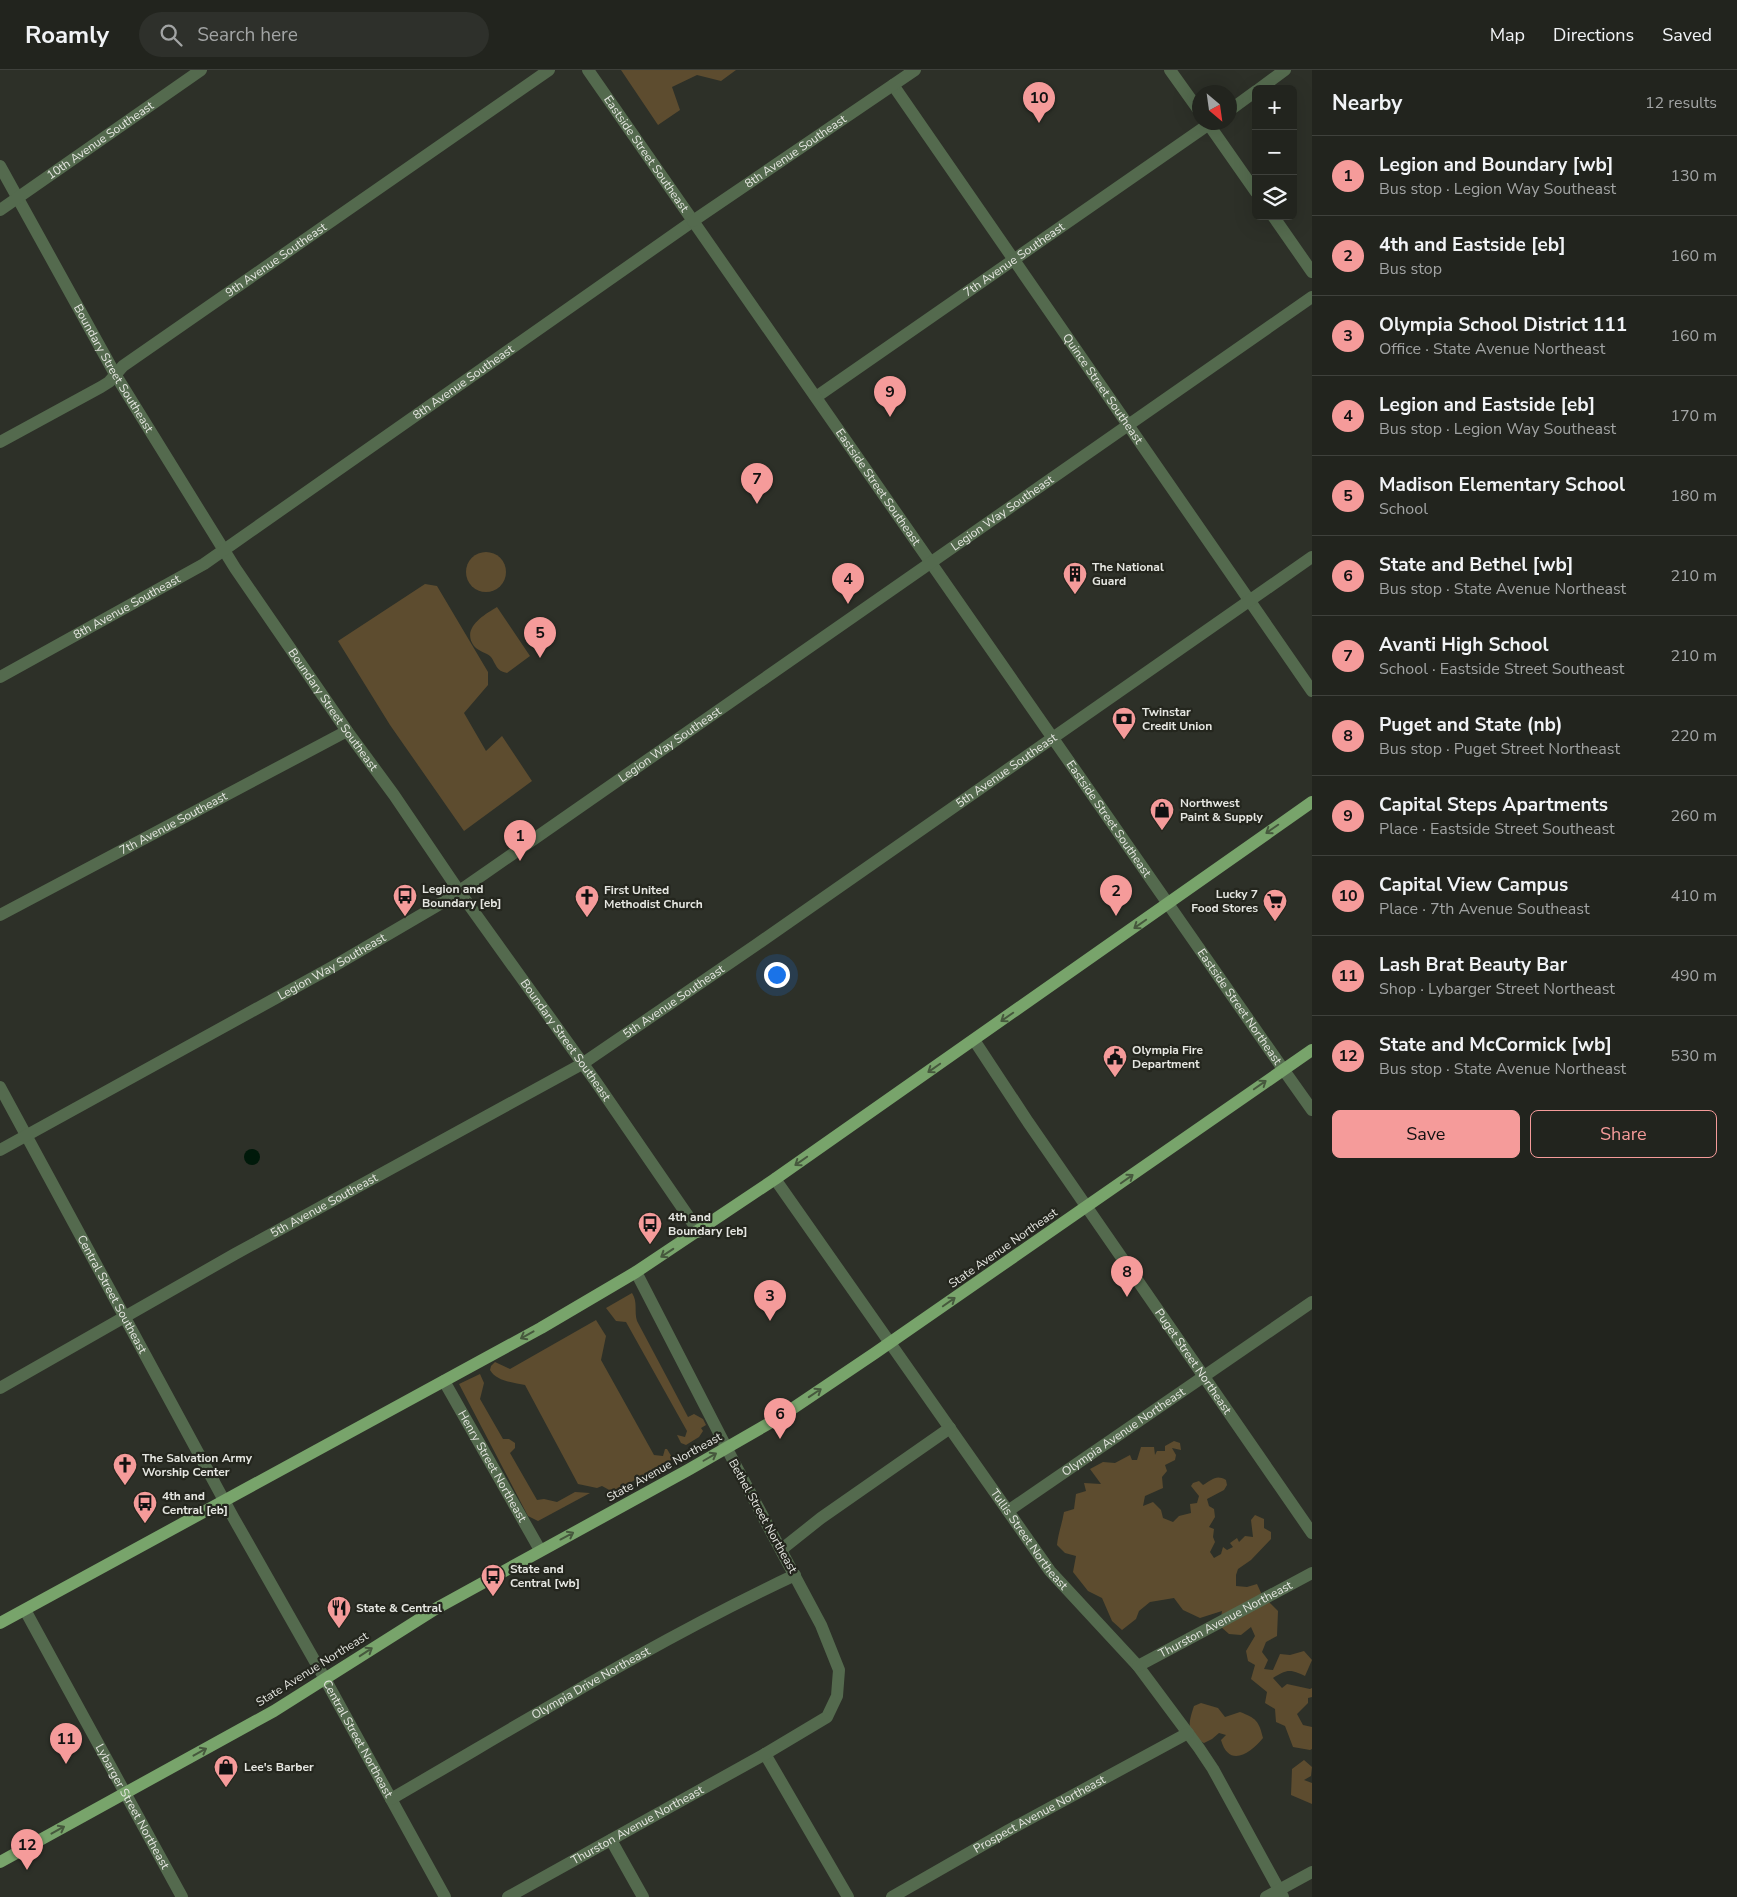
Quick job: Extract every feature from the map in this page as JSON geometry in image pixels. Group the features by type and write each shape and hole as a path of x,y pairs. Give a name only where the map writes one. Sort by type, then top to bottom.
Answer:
{"main road":[{"path":"0,1623 541,1328 636,1272 699,1232 1312,802"},
{"name":"State Avenue Northeast","path":"0,1862 274,1711 405,1627 780,1417 1312,1050"}],"street":[{"name":"10th Avenue Southeast","path":"0,210 201,70"},
{"name":"9th Avenue Southeast","path":"0,442 101,387 127,364 549,70"},
{"name":"Eastside Street Southeast","path":"588,70 1167,904"},
{"name":"8th Avenue Southeast","path":"0,677 204,564 693,221 915,70"},
{"path":"1170,70 1192,101"},
{"path":"1264,85 1285,70"},
{"name":"Quince Street Southeast","path":"893,85 1013,261 1312,690"},
{"path":"1237,105 1252,94"},
{"name":"7th Avenue Southeast","path":"816,397 1200,130"},
{"path":"1215,130 1252,186"},
{"name":"Boundary Street Southeast","path":"0,166 115,374 224,550 347,731 394,795 459,891 699,1232"},
{"path":"1276,220 1312,272"},
{"name":"Legion Way Southeast","path":"0,1150 375,943 459,891 1312,297"},
{"name":"5th Avenue Southeast","path":"0,1388 235,1254 582,1064 756,945 1312,557"},
{"name":"7th Avenue Southeast","path":"0,915 347,731"},
{"name":"Eastside Street Northeast","path":"1167,904 1221,978 1312,1110"},
{"name":"Puget Street Northeast","path":"974,1040 1312,1533"},
{"name":"Central Street Southeast","path":"0,1087 224,1501"},
{"name":"Tullis Street Northeast","path":"775,1179 1050,1571 1138,1666 1177,1716 1213,1770 1281,1893"},
{"name":"Bethel Street Northeast","path":"636,1272 726,1448 782,1549 821,1625 839,1670 838,1683"},
{"name":"Olympia Avenue Northeast","path":"1008,1511 1312,1302"},
{"name":"Henry Street Northeast","path":"444,1381 540,1550"},
{"path":"782,1549 821,1518 950,1428"},
{"name":"Central Street Northeast","path":"224,1501 445,1897"},
{"name":"Thurston Avenue Northeast","path":"1138,1666 1312,1573"},
{"name":"Olympia Drive Northeast","path":"391,1799 671,1638 749,1596 795,1575"},
{"name":"Lybarger Street Northeast","path":"25,1610 182,1897"},
{"name":"Thurston Avenue Northeast","path":"508,1897 827,1718 837,1696 838,1683"},
{"name":"Prospect Avenue Northeast","path":"892,1897 1017,1826 1188,1733"},
{"path":"765,1754 848,1897"},
{"path":"611,1840 643,1897"},
{"path":"1266,1897 1281,1893 1312,1872"}],"shaded area":[{"path":"621,70 736,70 721,81 697,75 672,87 680,110 658,125"},
{"path":"486,552 500,558 506,572 500,586 486,592 472,586 466,572 472,558"},
{"path":"425,584 437,586 488,672 488,685 464,713 486,751 502,736 532,781 464,831 390,725 338,641"},
{"path":"497,607 530,656 507,673 498,669 491,657 474,646 470,633 481,618"},
{"path":"252,1149 258,1151 260,1157 258,1163 252,1165 246,1163 244,1157 246,1151"},
{"path":"632,1293 635,1300 637,1321 688,1417 694,1414 703,1419 706,1425 701,1428 703,1431 699,1437 686,1445 681,1443 677,1435 685,1437 687,1431 626,1322 616,1321 606,1308"},
{"path":"596,1320 606,1336 601,1360 654,1455 663,1456 665,1449 667,1449 673,1459 613,1492 602,1486 597,1488 578,1484 525,1385 496,1377 490,1370 495,1362 510,1369"},
{"path":"480,1374 484,1383 480,1399 503,1439 509,1439 515,1443 515,1448 510,1453 537,1500 544,1499 557,1502 575,1492 590,1493 538,1521 528,1516 459,1384"},
{"path":"1174,1441 1180,1443 1181,1450 1172,1448 1176,1455 1175,1460 1165,1465 1167,1471 1162,1477 1163,1488 1145,1496 1143,1506 1153,1502 1161,1510 1163,1518 1173,1522 1179,1516 1191,1513 1190,1504 1197,1503 1199,1496 1191,1486 1193,1483 1199,1481 1203,1485 1217,1478 1226,1480 1227,1485 1224,1490 1207,1499 1209,1506 1214,1509 1215,1517 1209,1527 1214,1529 1213,1537 1215,1542 1210,1552 1214,1558 1221,1554 1223,1547 1227,1550 1233,1547 1230,1543 1237,1538 1239,1542 1245,1536 1253,1537 1251,1520 1255,1515 1264,1519 1264,1528 1271,1532 1271,1539 1251,1560 1238,1569 1236,1586 1247,1587 1257,1584 1262,1595 1278,1611 1277,1636 1266,1642 1262,1652 1268,1660 1264,1669 1273,1670 1280,1654 1290,1655 1304,1651 1312,1660 1305,1676 1289,1671 1273,1678 1282,1688 1287,1684 1312,1688 1312,1697 1308,1698 1308,1703 1297,1714 1303,1725 1312,1727 1312,1749 1310,1750 1293,1747 1285,1726 1276,1722 1275,1709 1265,1703 1267,1692 1251,1679 1255,1665 1248,1661 1246,1651 1255,1636 1251,1627 1241,1635 1229,1634 1220,1626 1222,1611 1200,1618 1183,1610 1174,1598 1150,1602 1139,1611 1136,1619 1122,1630 1112,1621 1102,1598 1088,1591 1073,1572 1076,1556 1065,1553 1057,1545 1064,1512 1074,1509 1076,1494 1086,1491 1084,1483 1101,1484 1090,1469 1103,1462 1115,1463 1130,1455 1132,1460 1137,1460 1141,1447 1154,1447 1155,1455 1157,1451 1165,1451 1165,1446"},
{"path":"1201,1703 1218,1708 1225,1717 1240,1712 1250,1716 1258,1724 1263,1738 1252,1749 1240,1756 1229,1754 1225,1749 1221,1740 1226,1735 1219,1733 1204,1743 1194,1736 1190,1728 1190,1718 1194,1706"},
{"path":"1304,1760 1312,1767 1311,1776 1304,1780 1312,1783 1312,1804 1291,1795 1292,1769"}],"place":[{"name":"Capital View Campus","path":"1039,123"},
{"name":"Capital Steps Apartments","path":"890,417"},
{"name":"Avanti High School","path":"757,504"},
{"name":"The National Guard","path":"1075,595"},
{"name":"Legion and Eastside [eb]","path":"848,604"},
{"name":"Madison Elementary School","path":"540,658"},
{"name":"Twinstar Credit Union","path":"1124,740"},
{"name":"Northwest Paint & Supply","path":"1162,831"},
{"name":"Legion and Boundary [wb]","path":"520,861"},
{"name":"4th and Eastside [eb]","path":"1116,916"},
{"name":"Legion and Boundary [eb]","path":"405,917"},
{"name":"First United Methodist Church","path":"587,918"},
{"name":"Lucky 7 Food Stores","path":"1275,922"},
{"name":"Olympia Fire Department","path":"1115,1078"},
{"name":"4th and Boundary [eb]","path":"650,1245"},
{"name":"Puget and State (nb)","path":"1127,1297"},
{"name":"Olympia School District 111","path":"770,1321"},
{"name":"State and Bethel [wb]","path":"780,1439"},
{"name":"The Salvation Army Worship Center","path":"125,1486"},
{"name":"4th and Central [eb]","path":"145,1524"},
{"name":"State and Central [wb]","path":"493,1597"},
{"name":"State & Central","path":"339,1629"},
{"name":"Lash Brat Beauty Bar","path":"66,1764"},
{"name":"Lee's Barber","path":"226,1788"},
{"name":"State and McCormick [wb]","path":"27,1870"}]}
